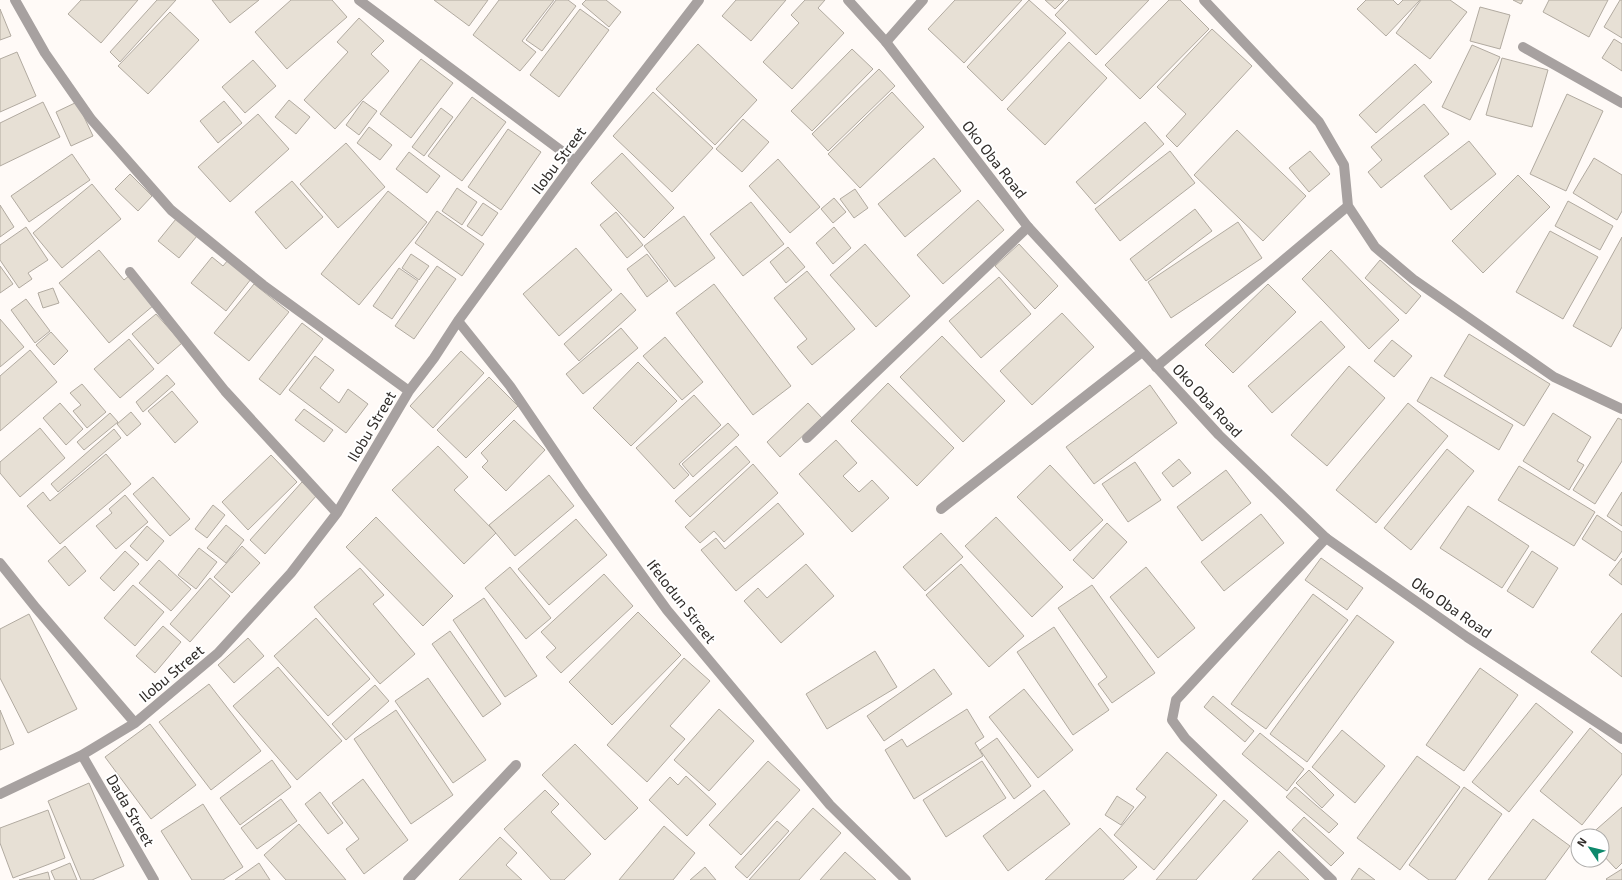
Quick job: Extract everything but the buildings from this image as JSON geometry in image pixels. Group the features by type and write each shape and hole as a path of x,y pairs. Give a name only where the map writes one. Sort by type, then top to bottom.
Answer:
{"street":[{"path":"15,0 45,53 91,120 171,210 264,285 409,391"},
{"path":"359,0 575,161"},
{"name":"Ilobu Street","path":"0,794 82,755 135,723 218,653 291,573 337,513 409,391 434,358 458,321 575,161 699,0"},
{"name":"Oko Oba Road","path":"848,0 886,42 1028,227 1218,435 1326,538 1467,637 1622,739"},
{"path":"886,42 923,0"},
{"path":"1204,0 1319,122 1344,165 1348,206 1375,246 1413,279 1554,377 1622,409"},
{"path":"1523,47 1622,103"},
{"path":"1156,367 1348,206"},
{"path":"808,438 1028,227"},
{"path":"130,272 225,391 337,513"},
{"name":"Ifelodun Street","path":"458,321 510,386 582,492 667,610 830,805 906,880"},
{"path":"941,509 1142,352"},
{"path":"1326,538 1176,700 1172,720 1185,738 1332,880"},
{"path":"0,563 36,608 135,723"},
{"name":"Dada Street","path":"82,755 154,880"},
{"path":"408,880 516,765"}]}
